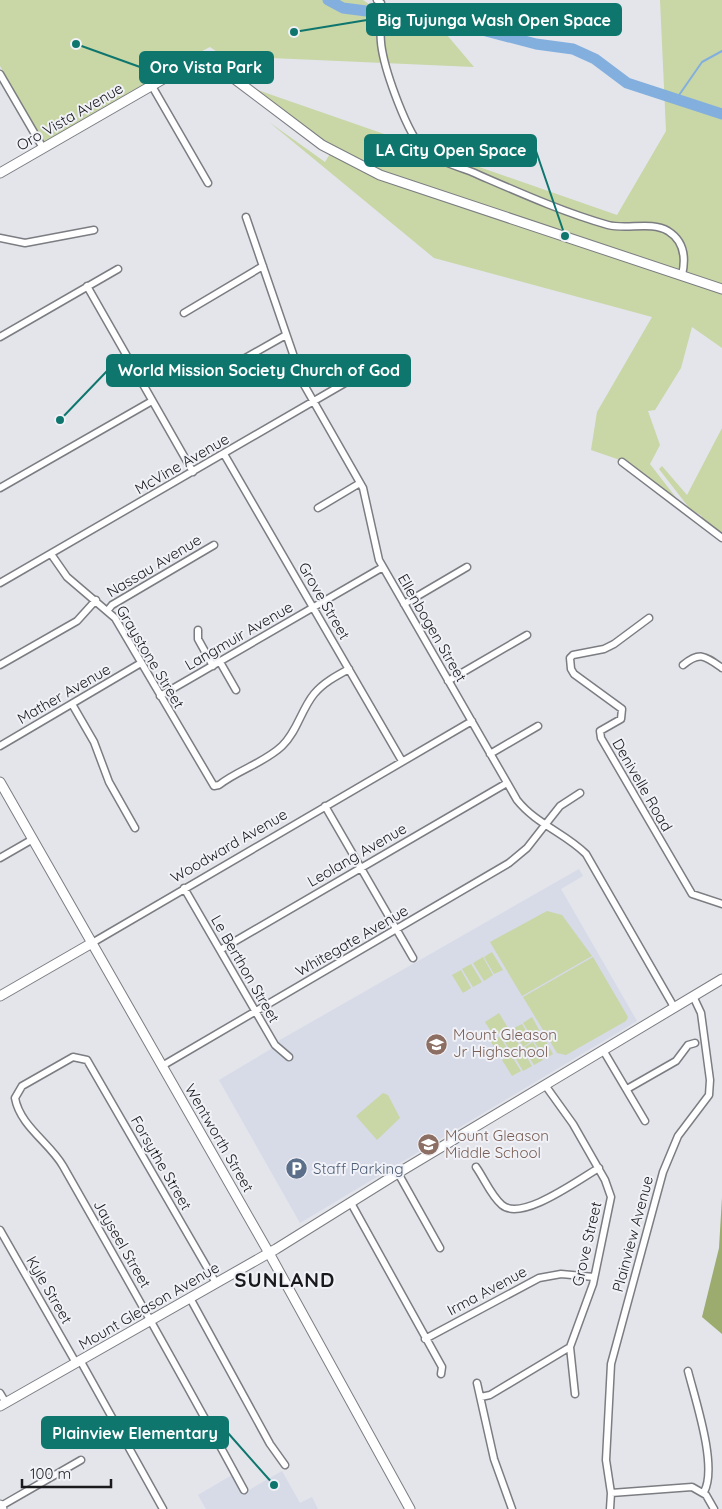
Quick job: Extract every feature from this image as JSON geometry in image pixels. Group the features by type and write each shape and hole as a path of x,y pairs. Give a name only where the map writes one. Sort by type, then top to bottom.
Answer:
{"street":[{"path":"379,2 382,49 388,71 406,122 414,139 424,150 506,187 608,225 627,228 650,226 666,230 678,240 682,247 684,261 682,275"},
{"name":"Oro Vista Avenue","path":"0,174 179,70 199,62 215,65 322,145 380,175 722,289"},
{"path":"0,74 43,148"},
{"path":"152,86 208,183"},
{"path":"0,92 8,88"},
{"name":"Ellenbogen Street","path":"246,217 302,380 360,483 367,500 374,545 383,567 507,783 523,807 545,825 573,842 586,854 674,1007"},
{"path":"0,238 25,243 94,230"},
{"path":"184,313 263,266"},
{"path":"0,337 118,269"},
{"path":"87,286 193,472"},
{"path":"219,374 286,335"},
{"name":"McVine Avenue","path":"0,583 376,365"},
{"path":"0,488 152,400"},
{"name":"Grove Street","path":"224,454 402,761"},
{"path":"622,462 722,538"},
{"path":"318,508 360,483"},
{"name":"Nassau Avenue","path":"108,610 112,605 214,545"},
{"name":"Graystone Street","path":"51,554 67,577 108,610 118,622 214,786 271,754 283,745 290,737 314,694 330,680 349,669"},
{"name":"Langmuir Avenue","path":"160,696 383,567"},
{"path":"404,604 467,567"},
{"name":"Nassau Avenue","path":"0,666 77,621 96,600"},
{"name":"Denivelle Road","path":"649,618 614,644 604,649 573,655 570,658 570,669 574,674 622,709 621,719 600,731 601,738 692,894 722,904"},
{"path":"198,630 198,639 214,666"},
{"path":"448,681 528,635"},
{"path":"682,666 692,658 701,657 708,658 722,668"},
{"path":"220,662 236,690"},
{"name":"Mather Avenue","path":"0,746 141,663"},
{"path":"72,704 94,742 107,778 135,828"},
{"name":"Woodward Avenue","path":"0,996 472,721"},
{"path":"490,754 538,726"},
{"name":"Wentworth Street","path":"0,782 269,1253 410,1509"},
{"name":"Leolang Avenue","path":"220,950 507,783"},
{"name":"Whitegate Avenue","path":"162,1066 509,863 527,848 560,806 580,793"},
{"path":"325,806 413,958"},
{"path":"0,858 33,839"},
{"name":"Le Berthon Street","path":"184,888 275,1045 289,1057"},
{"name":"Mount Gleason Avenue","path":"3,1405 269,1253 398,1173 722,979"},
{"name":"Plainview Avenue","path":"610,1509 611,1493 606,1460 611,1364 663,1172 678,1136 705,1103 709,1095 710,1080 701,1012 693,996"},
{"path":"627,1089 676,1060 688,1045 695,1043"},
{"path":"603,1050 645,1121"},
{"name":"Jayseel Street","path":"82,1057 70,1058 22,1086 16,1095 17,1106 26,1121 56,1153 151,1320 244,1490"},
{"name":"Forsythe Street","path":"82,1057 88,1062 216,1284"},
{"name":"Grove Street","path":"545,1085 569,1117 599,1168 607,1183 611,1200 594,1277 570,1347 575,1394"},
{"path":"476,1167 500,1204 512,1210 540,1202 599,1168"},
{"path":"398,1173 440,1248"},
{"path":"351,1203 442,1367 441,1374"},
{"name":"Kyle Street","path":"0,1230 163,1509"},
{"name":"Irma Avenue","path":"425,1339 539,1278 561,1274 594,1277"},
{"path":"190,1298 274,1452 285,1465"},
{"path":"481,1397 490,1395 570,1347"},
{"path":"688,1372 705,1438 708,1476 704,1492 712,1508"},
{"path":"478,1383 496,1464 512,1509"},
{"path":"0,1393 3,1405"},
{"path":"1,1506 81,1460"},
{"path":"611,1493 645,1492 687,1487 704,1492"}],"shaded area":[{"name":"Mount Gleason Jr Highschool","path":"579,869 583,876 561,889 637,1021 300,1223 219,1080 271,1049 280,1040"},
{"path":"282,1471 300,1503 312,1497 318,1509 206,1509 198,1495 232,1475 242,1494"}],"green space":[{"path":"0,0 363,0 373,7 377,16 385,15 447,35 474,67 223,56 210,47 170,66 151,81 44,143 0,66"},
{"path":"660,0 722,0 722,348 692,327 681,368 655,410 648,411 660,445 650,464 684,508 699,520 702,516 690,509 659,469 662,466 687,495 722,428 722,541 689,518 655,485 620,460 591,450 597,412 652,317 434,258 269,122 325,162 331,152 240,84 617,215 666,131"},
{"path":"547,911 562,915 592,956 522,996 490,942"},
{"path":"492,952 503,970 494,974 484,957"},
{"path":"483,957 493,975 484,981 473,963"},
{"path":"593,957 628,1017 626,1021 566,1055 557,1053 523,997"},
{"path":"471,964 482,982 473,987 462,969"},
{"path":"461,970 471,988 463,993 452,975"},
{"path":"499,1013 508,1028 494,1036 485,1022"},
{"path":"532,1017 542,1035 534,1040 523,1023"},
{"path":"522,1024 532,1041 523,1047 512,1029"},
{"path":"511,1030 521,1048 512,1053 501,1036"},
{"path":"500,1036 510,1054 501,1059 491,1042"},
{"path":"543,1036 553,1054 545,1059 534,1041"},
{"path":"533,1042 543,1060 534,1065 523,1048"},
{"path":"522,1049 532,1066 523,1071 513,1054"},
{"path":"511,1055 521,1071 512,1076 502,1060"},
{"path":"383,1093 388,1095 400,1118 377,1140 356,1116"},
{"path":"722,1197 722,1334 702,1317 719,1248"}],"waterway":[{"path":"328,0 343,8 452,22 536,44 573,49 595,59 627,83 722,114"},
{"path":"677,98 702,62 722,51"}],"place":[{"name":"Big Tujunga Wash Open Space","path":"294,32"},
{"name":"Oro Vista Park","path":"76,44"},
{"name":"LA City Open Space","path":"565,236"},
{"name":"World Mission Society Church of God","path":"60,420"},
{"name":"Mount Gleason Jr Highschool","path":"437,1044"},
{"name":"Mount Gleason Middle School","path":"429,1145"},
{"name":"Staff Parking","path":"297,1169"},
{"name":"Plainview Elementary","path":"274,1485"}],"district":[{"name":"SUNLAND","path":"285,1280"}]}
